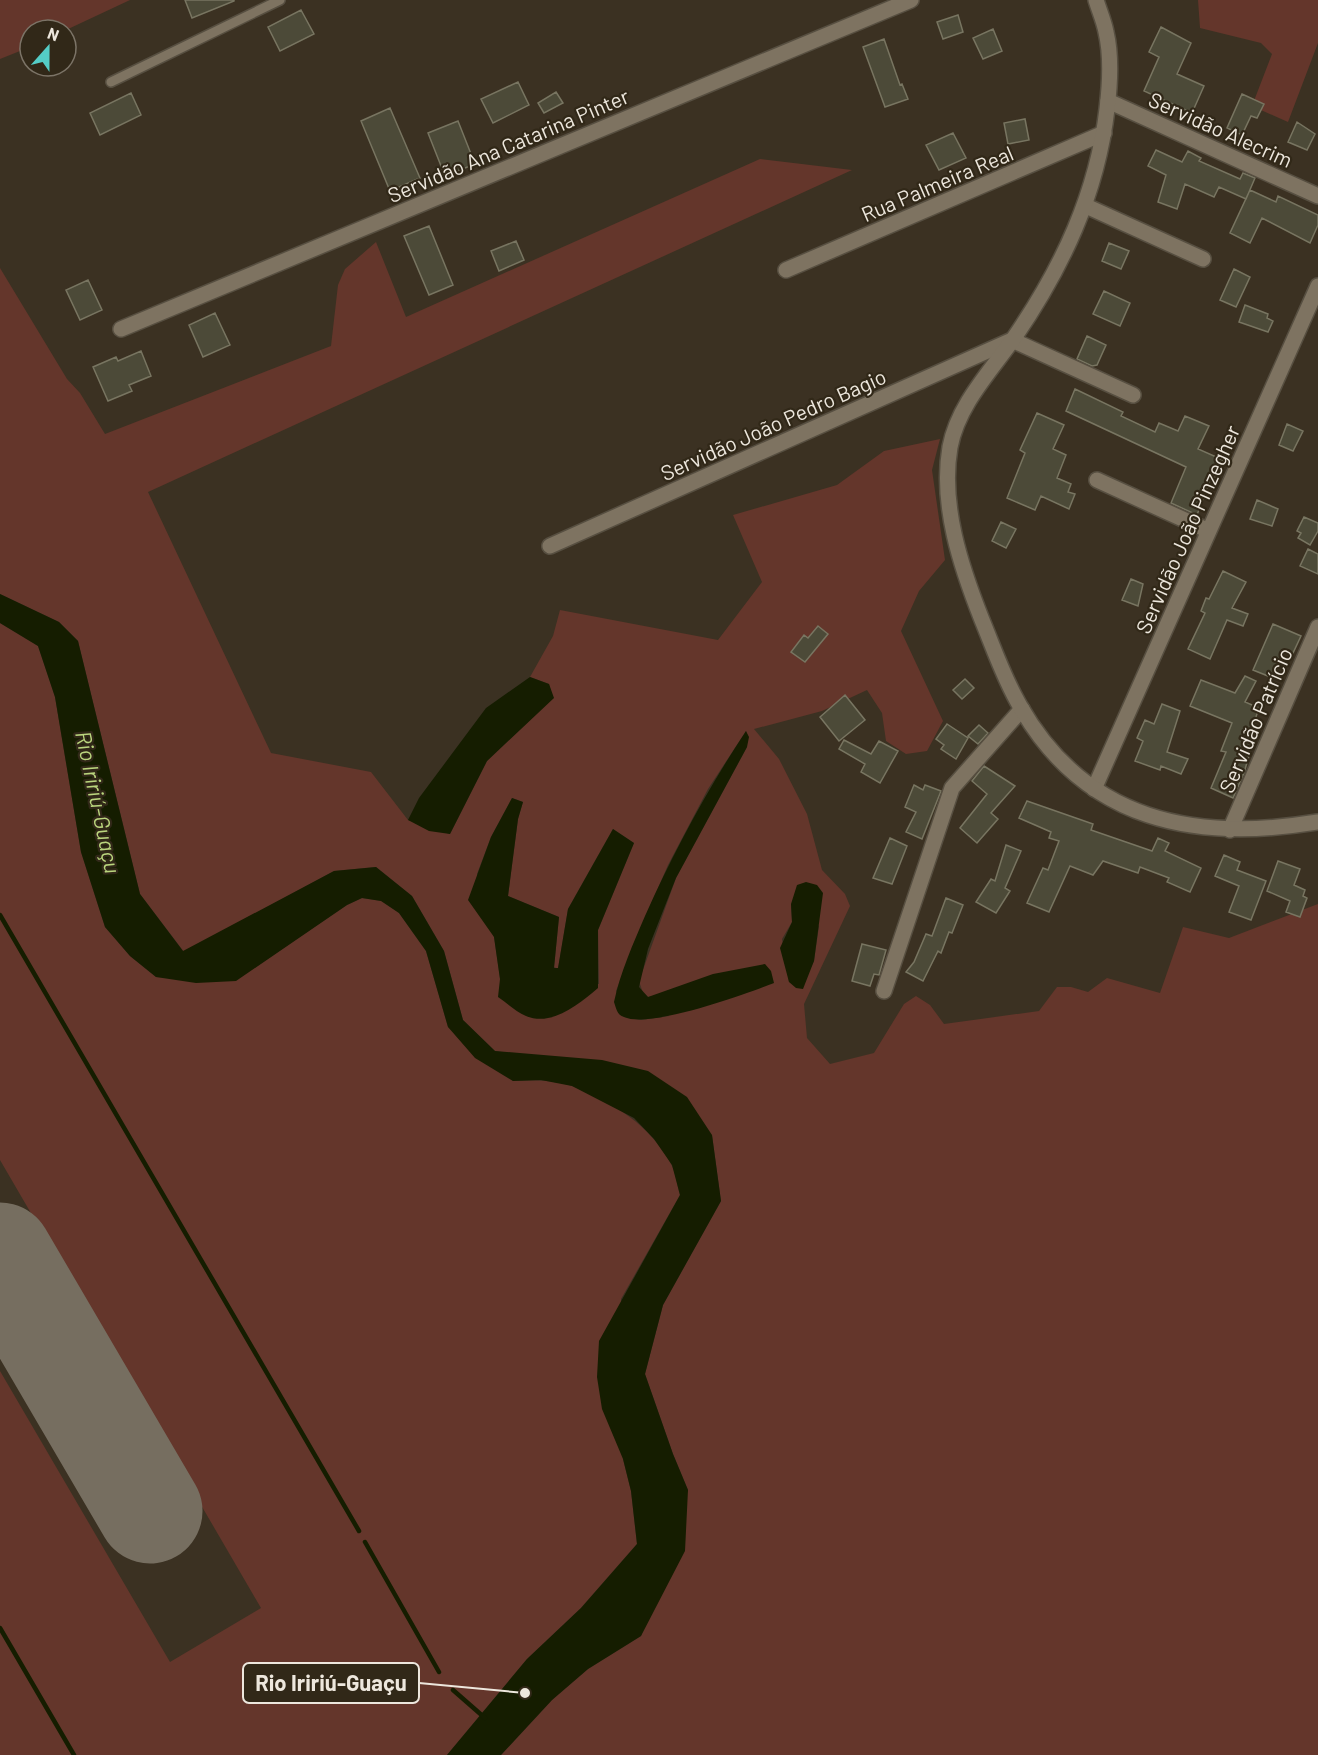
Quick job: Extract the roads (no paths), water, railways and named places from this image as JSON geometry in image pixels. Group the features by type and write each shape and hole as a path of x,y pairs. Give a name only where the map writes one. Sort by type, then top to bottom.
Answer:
{"street":[{"name":"Servidão Ana Catarina Pinter","path":"121,329 910,0"},
{"path":"1096,0 1106,32 1110,71 1104,133 1086,206 1041,298 974,394 958,421 950,447 948,474 957,546 971,591 1008,685 1046,744 1094,789 1122,805 1155,818 1193,827 1230,830 1318,822"},
{"name":"Servidão Alecrim","path":"1108,101 1318,196"},
{"name":"Rua Palmeira Real","path":"786,270 1104,133"},
{"path":"1086,206 1203,259"},
{"name":"Servidão João Pinzegher","path":"1094,789 1318,286"},
{"path":"1012,340 1133,395"},
{"name":"Servidão João Pedro Bagio","path":"550,546 1012,340"},
{"path":"1097,480 1209,531"},
{"name":"Servidão Patrício","path":"1230,830 1318,627"},
{"path":"885,991 952,788 1022,709"}],"lane":[{"path":"111,82 280,0"}],"water":[{"path":"0,594 59,622 78,641 140,894 183,951 334,871 376,867 412,896 444,951 463,1020 495,1051 602,1060 648,1071 687,1097 712,1135 721,1201 663,1305 645,1374 688,1490 685,1551 641,1636 588,1669 552,1700 501,1755 447,1755 527,1659 581,1608 637,1544 631,1491 623,1459 602,1409 597,1377 599,1341 680,1195 672,1165 654,1139 634,1118 572,1086 541,1080 513,1081 475,1058 448,1027 426,951 399,913 381,901 362,898 347,905 236,981 196,983 156,977 130,956 105,927 81,852 55,697 38,646 0,623"},
{"path":"530,677 549,684 554,698 487,761 450,834 429,831 408,820 419,798 486,708"},
{"path":"746,731 749,737 747,747 676,878 648,949 639,987 648,997 713,974 765,964 771,971 774,983 721,1002 676,1014 637,1019 622,1016 617,1011 614,1002 623,969 645,916 692,821"},
{"path":"512,798 523,802 518,819 508,896 559,917 554,968 558,968 568,909 613,829 634,843 598,930 598,988 565,1012 546,1019 526,1016 498,997 500,979 494,937 468,900 491,837"},
{"path":"806,882 817,885 823,893 814,961 803,989 796,988 789,982 780,948 792,922 791,904 797,885"}],"waterway":[{"path":"0,915 359,1531"},
{"path":"365,1542 439,1672"},
{"path":"0,1628 74,1755"},
{"path":"453,1690 485,1718"}],"place":[{"name":"Rio Iririú-Guaçu","path":"525,1693"}]}
